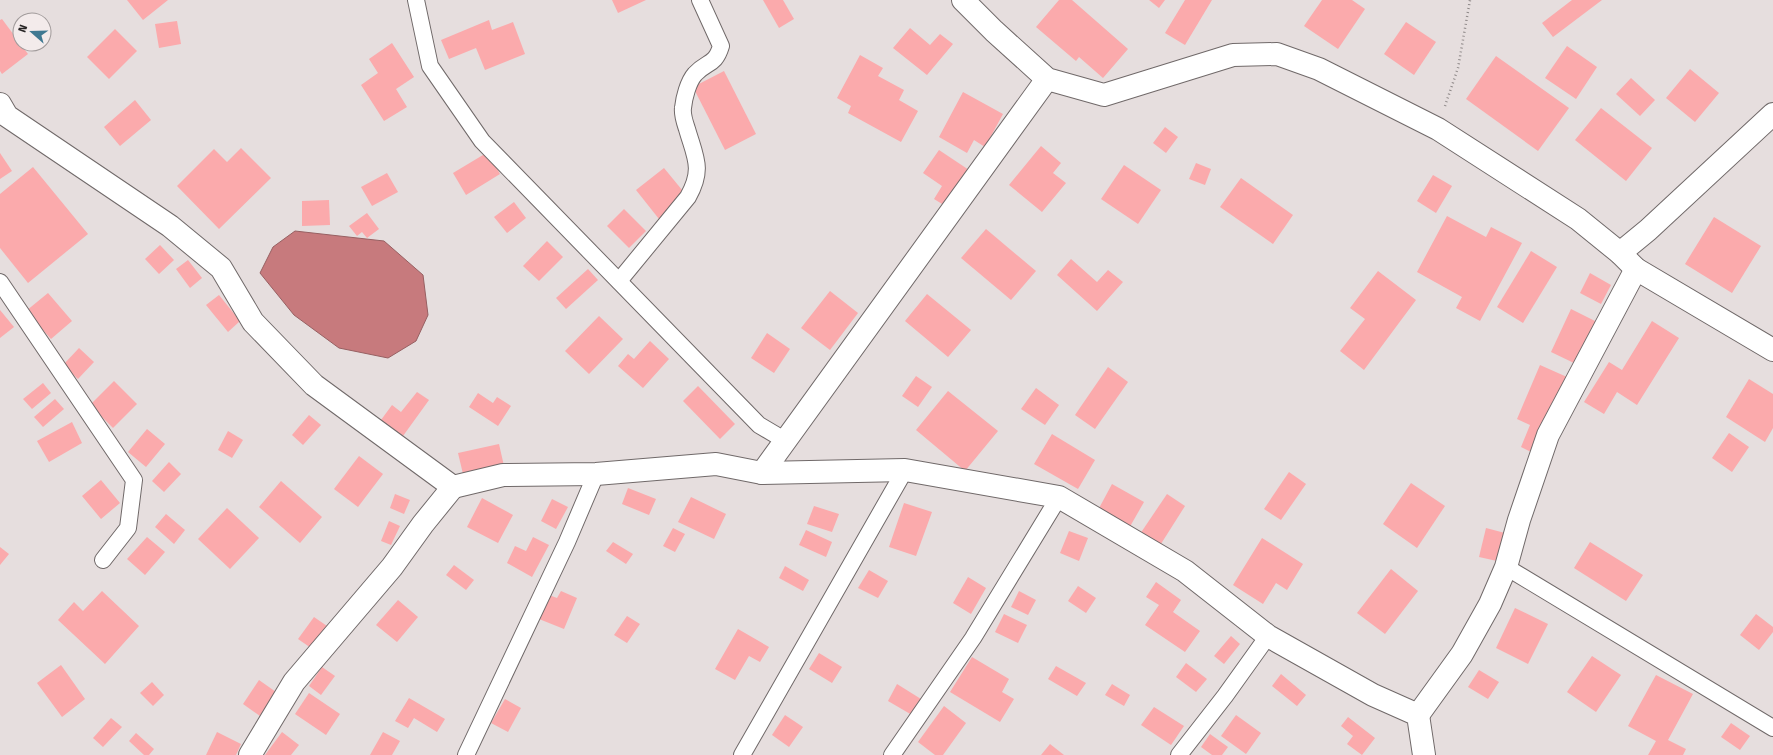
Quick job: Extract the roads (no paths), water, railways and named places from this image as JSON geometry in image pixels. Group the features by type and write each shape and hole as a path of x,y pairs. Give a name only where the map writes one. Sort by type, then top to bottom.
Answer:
{"street":[{"path":"963,0 994,31 1047,79 1104,95 1233,55 1277,54 1319,69 1438,129 1578,219 1620,253 1636,269 1773,350"},
{"path":"762,473 1047,79"},
{"path":"2,114 170,226 221,268 253,322 314,385 453,488"},
{"path":"1620,253 1648,230 1773,114"},
{"path":"1424,755 1418,715 1462,654 1490,604 1506,567 1519,520 1548,435 1636,269"},
{"path":"250,755 294,682 392,567 423,524 453,488 502,475 596,474 716,464 762,473 906,470 1059,497 1185,571 1268,636 1373,695 1418,715"}],"lane":[{"path":"416,0 430,66 482,141 759,426 786,441"},
{"path":"619,281 688,196 694,185 698,172 682,110 690,82 694,75 710,64 718,56 721,46 700,0"},
{"path":"0,282 134,480 128,528 103,560"},
{"path":"742,755 906,470"},
{"path":"466,755 567,542 596,474"},
{"path":"892,755 973,638 1059,497"},
{"path":"1506,567 1773,728"},
{"path":"1179,755 1226,696 1268,636"}]}
